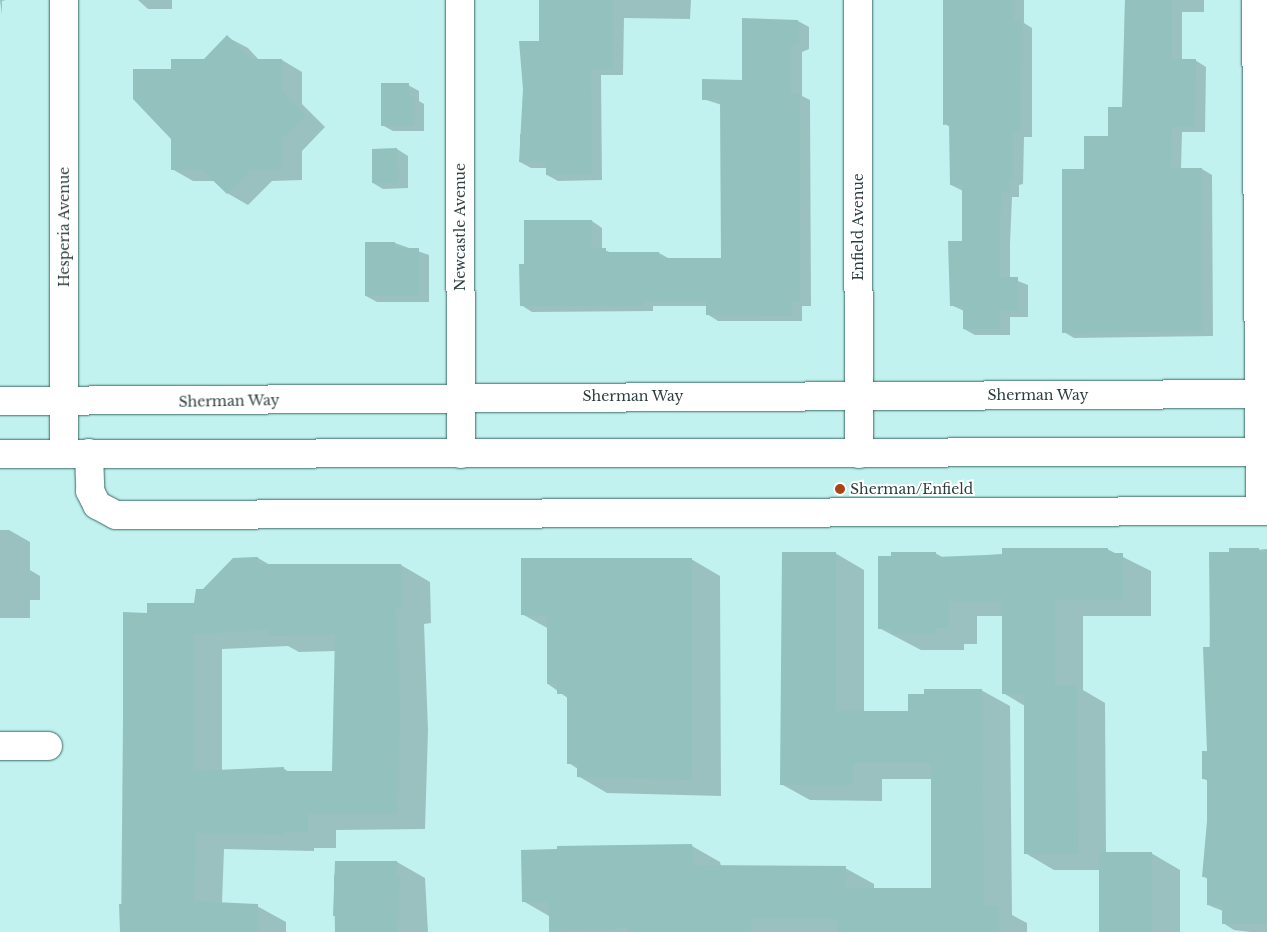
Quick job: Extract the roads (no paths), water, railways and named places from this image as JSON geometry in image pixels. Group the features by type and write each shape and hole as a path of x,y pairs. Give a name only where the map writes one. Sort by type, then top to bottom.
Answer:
{"street":[{"name":"Hesperia Avenue","path":"64,0 64,401 76,454"},
{"name":"Newcastle Avenue","path":"460,0 461,454"},
{"name":"Enfield Avenue","path":"858,0 859,454"},
{"path":"76,454 97,505 116,515 1264,511 1262,150 1256,0"},
{"name":"Sherman Way","path":"0,401 1262,394"},
{"path":"0,454 1263,452"},
{"path":"0,746 48,746"}],"place":[{"name":"Sherman/Enfield","path":"840,489"}]}
